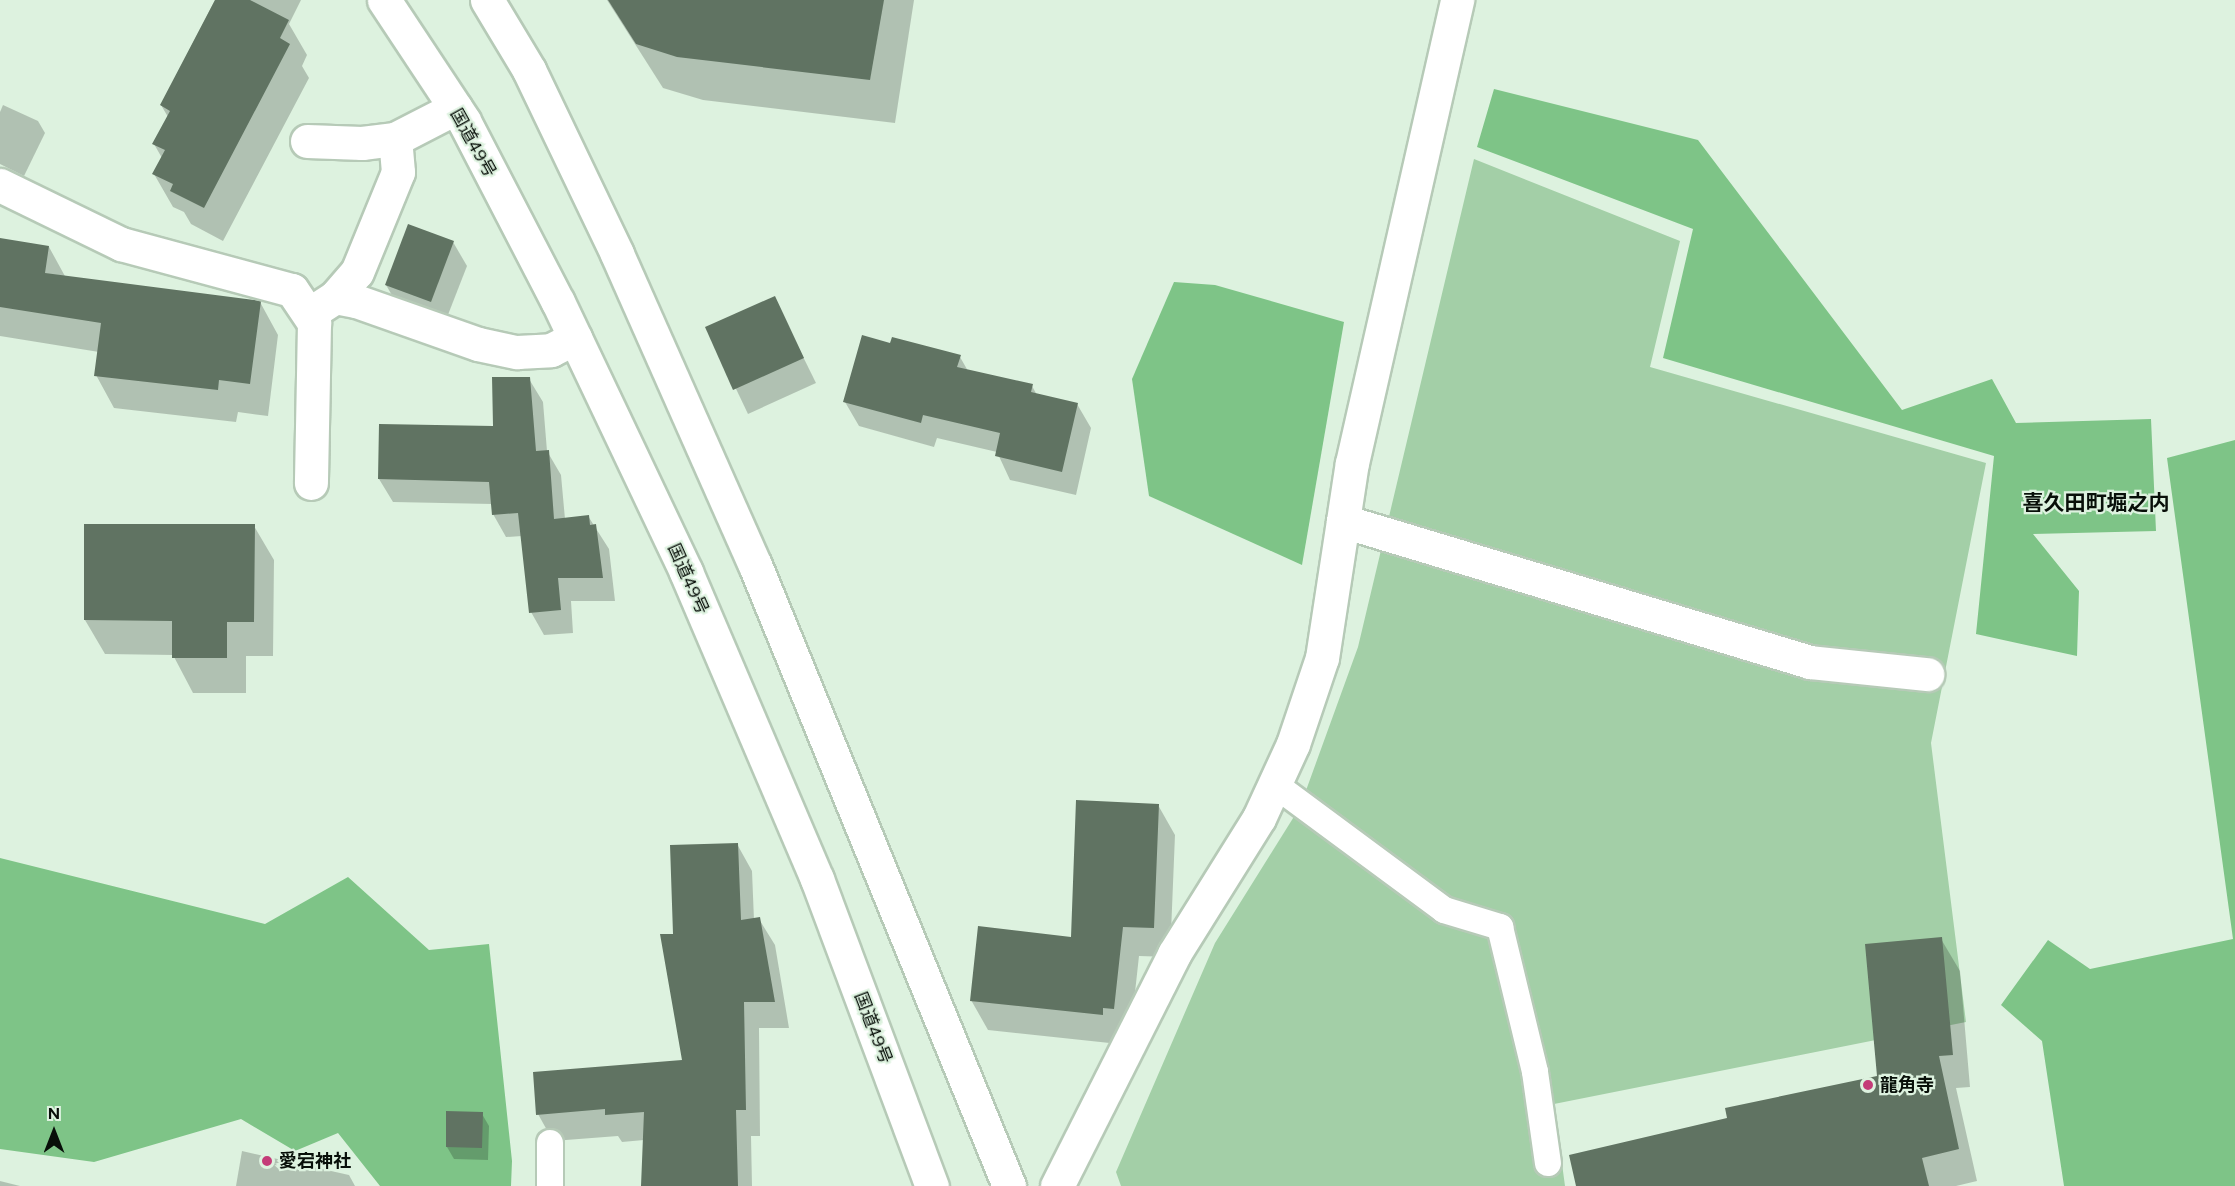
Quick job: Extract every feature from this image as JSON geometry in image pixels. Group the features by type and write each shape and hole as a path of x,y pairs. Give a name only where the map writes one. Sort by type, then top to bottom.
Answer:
{"main road":[{"name":"国道49号","path":"384,0 455,108 575,338 686,572 817,879 932,1186"},
{"path":"487,0 529,70 617,254 755,565 1009,1186"},
{"path":"1057,1186 1174,954 1259,818 1293,744 1322,658 1352,463 1457,0"},
{"path":"307,141 362,143 395,139 455,108"},
{"path":"311,483 315,342 322,306 357,272 398,172 395,139"},
{"path":"0,185 121,244 292,290 322,306 393,312 478,344 517,352 551,350 575,338"},
{"path":"1343,521 1810,662 1927,674"}],"lane":[{"path":"1274,784 1444,910 1500,927 1535,1072 1548,1163"},
{"path":"550,1143 550,1186"}],"green space":[{"path":"1494,89 1698,140 1902,410 1992,379 2016,423 2151,419 2156,531 2033,534 2079,591 2077,656 1976,634 1994,456 1663,358 1693,229 1477,147"},
{"path":"1474,159 1680,241 1650,367 1986,463 1931,743 1966,1022 1554,1104 1565,1186 1121,1186 1116,1172 1215,943 1300,807 1358,647"},
{"path":"1174,282 1215,285 1344,322 1302,565 1149,496 1132,379"},
{"path":"2235,440 2235,1186 2064,1186 2042,1041 2001,1005 2048,940 2090,969 2233,939 2167,458"},
{"path":"0,858 265,924 348,877 429,950 489,944 512,1161 511,1186 380,1186 338,1133 295,1151 241,1119 94,1162 0,1149"}],"building":[{"path":"215,0 250,0 289,20 280,38 290,44 204,208 170,191 173,184 152,174 165,150 152,144 170,111 160,105"},
{"path":"608,0 884,0 870,80 677,57 636,44"},
{"path":"408,224 454,241 431,302 385,285"},
{"path":"0,238 49,246 45,273 261,301 250,384 219,380 218,390 94,376 101,323 0,307"},
{"path":"775,296 804,358 733,390 705,327"},
{"path":"862,335 890,343 892,337 961,355 957,367 1033,384 1031,392 1078,403 1062,472 995,456 1000,433 923,415 921,423 843,402"},
{"path":"492,377 530,377 536,451 549,450 554,519 589,515 590,525 596,524 603,578 558,578 561,610 529,613 518,513 492,515 489,482 378,479 379,424 493,426"},
{"path":"84,524 255,524 254,622 227,622 227,658 172,658 172,621 84,620"},
{"path":"1076,800 1159,804 1154,928 1123,927 1114,1009 1103,1008 1103,1015 970,1001 978,926 1071,937"},
{"path":"738,843 741,920 760,917 775,1002 744,1002 746,1110 736,1110 738,1186 641,1186 644,1112 605,1115 605,1109 536,1115 533,1072 682,1060 660,934 673,934 670,845"},
{"name":"龍角寺","path":"1942,937 1953,1055 1939,1056 1959,1149 1922,1158 1929,1186 1576,1186 1569,1155 1727,1118 1725,1108 1877,1076 1865,944"},
{"path":"446,1111 483,1112 482,1148 446,1147"}],"place":[{"name":"龍角寺","path":"1868,1085"},
{"name":"愛宕神社","path":"267,1161"}],"district":[{"name":"喜久田町堀之内","path":"2096,503"}]}
